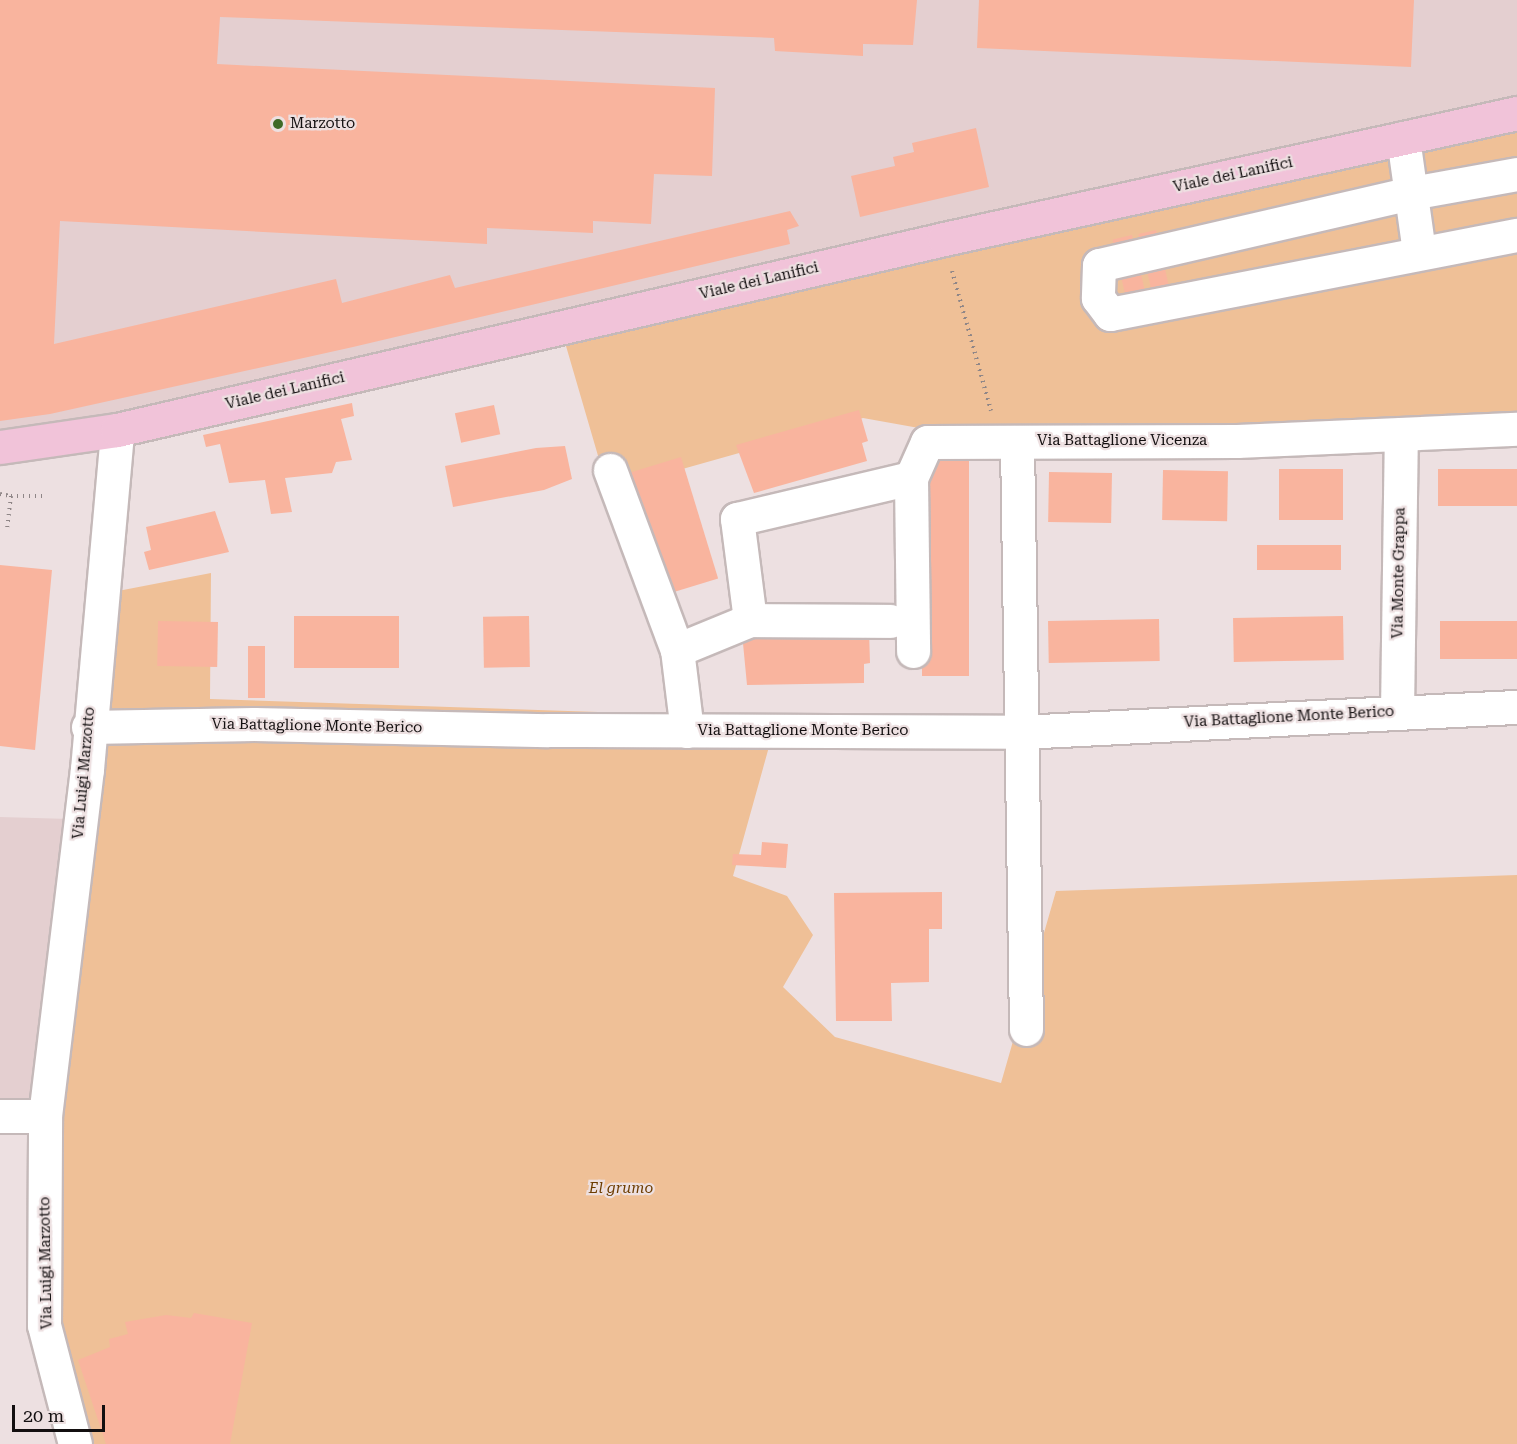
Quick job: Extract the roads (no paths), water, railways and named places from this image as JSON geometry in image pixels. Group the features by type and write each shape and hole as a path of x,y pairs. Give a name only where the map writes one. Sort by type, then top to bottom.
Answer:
{"main road":[{"name":"Viale dei Lanifici","path":"0,447 117,430 944,238 1517,113"}],"street":[{"path":"1403,138 1419,252"},
{"path":"1517,174 1411,193 1099,265 1098,298 1110,314 1419,252 1517,235"},
{"name":"Via Battaglione Vicenza","path":"1026,1029 1021,732 1009,442 1237,441 1517,429"},
{"name":"Via Luigi Marzotto","path":"75,1444 44,1325 45,1116 87,769 88,727 117,430"},
{"name":"Via Monte Grappa","path":"1397,712 1401,435"},
{"path":"914,651 911,478 927,442 1009,442"},
{"path":"610,470 677,650 687,730"},
{"path":"750,620 737,519 911,478"},
{"path":"677,650 750,620 890,621"},
{"name":"Via Battaglione Monte Berico","path":"88,727 254,724 1021,732 1397,712 1517,708"},
{"path":"0,1116 45,1116"}],"place":[{"name":"Marzotto","path":"278,124"}],"park label":[{"name":"El grumo","path":"621,1189"}]}
